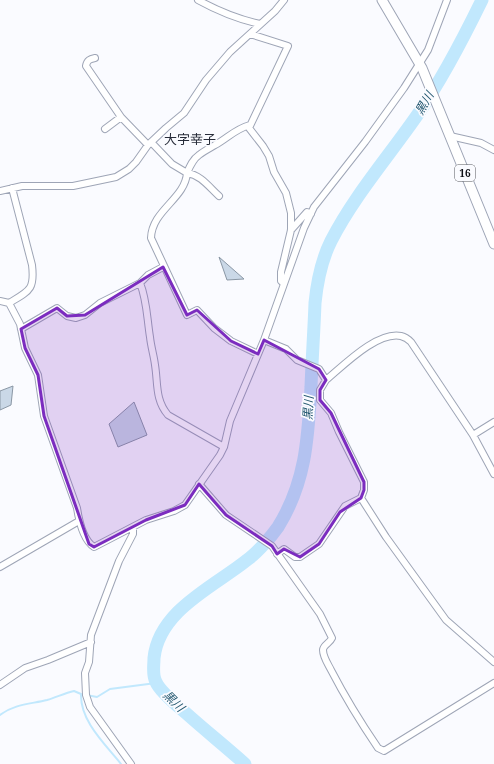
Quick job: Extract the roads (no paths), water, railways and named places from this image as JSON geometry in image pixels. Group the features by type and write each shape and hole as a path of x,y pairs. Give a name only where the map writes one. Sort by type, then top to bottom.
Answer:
{"main road":[{"name":"16","path":"382,0 420,66 494,244"}],"street":[{"path":"198,0 241,20 260,24"},
{"path":"0,191 22,186 73,186 116,177 129,169 149,144 184,113 206,80 230,52 275,11 284,0"},
{"path":"9,303 21,329 25,348 38,376 44,416 77,508 79,521 89,544 94,547 146,520 174,511 185,505 224,447 230,421 264,340 283,283 304,228 311,214 420,66 428,50 447,0"},
{"path":"250,34 288,46 248,128 263,146 274,172 286,193 291,213 291,230 281,272 281,281 283,283"},
{"path":"95,58 89,59 86,66 121,117 172,164 187,173 194,174 219,196"},
{"path":"105,129 121,117"},
{"path":"250,125 229,134 217,144 199,155 191,165 187,173 187,179 175,198 157,217 151,233 151,238 187,315 197,310 214,328 231,341 258,354"},
{"path":"450,136 481,143 494,150"},
{"path":"0,301 9,303 27,292 32,286 34,277 12,188"},
{"path":"291,230 308,212 311,214"},
{"path":"21,329 57,308 67,316 76,318 85,315 100,304 140,283 148,275 164,267"},
{"path":"140,283 145,296 155,363 158,397 162,408 168,415 224,447"},
{"path":"277,554 284,549 295,556 300,557 318,544 345,506 361,498 364,490 364,482 338,432 332,413 320,400 320,390 326,380 359,353 378,340 395,336 405,337 411,342 473,435 494,474"},
{"path":"264,340 286,349 297,360 319,369 326,380"},
{"path":"473,435 494,422"},
{"path":"199,484 226,514 272,546 320,614 332,638 324,647 323,650 325,657 341,688 378,748 384,751 494,683"},
{"path":"361,498 386,537 446,620 494,662"},
{"path":"0,566 79,521"},
{"path":"131,764 87,701 85,673 89,662 91,635 119,561 134,534 133,527"},
{"path":"0,685 24,668 48,660 91,642"}],"waterway":[{"name":"黒川","path":"245,764 165,695 158,686 154,676 154,658 158,641 166,626 190,601 251,557 268,540 278,527 287,510 295,493 307,442 315,303 320,271 325,255 340,224 350,208 407,130 436,86 460,44 482,0"},
{"path":"0,715 17,706 47,700 74,691 97,697 110,689 156,683"},
{"path":"81,694 82,704 89,723 121,764"}],"district":[{"name":"大字幸子","path":"190,139"}]}
